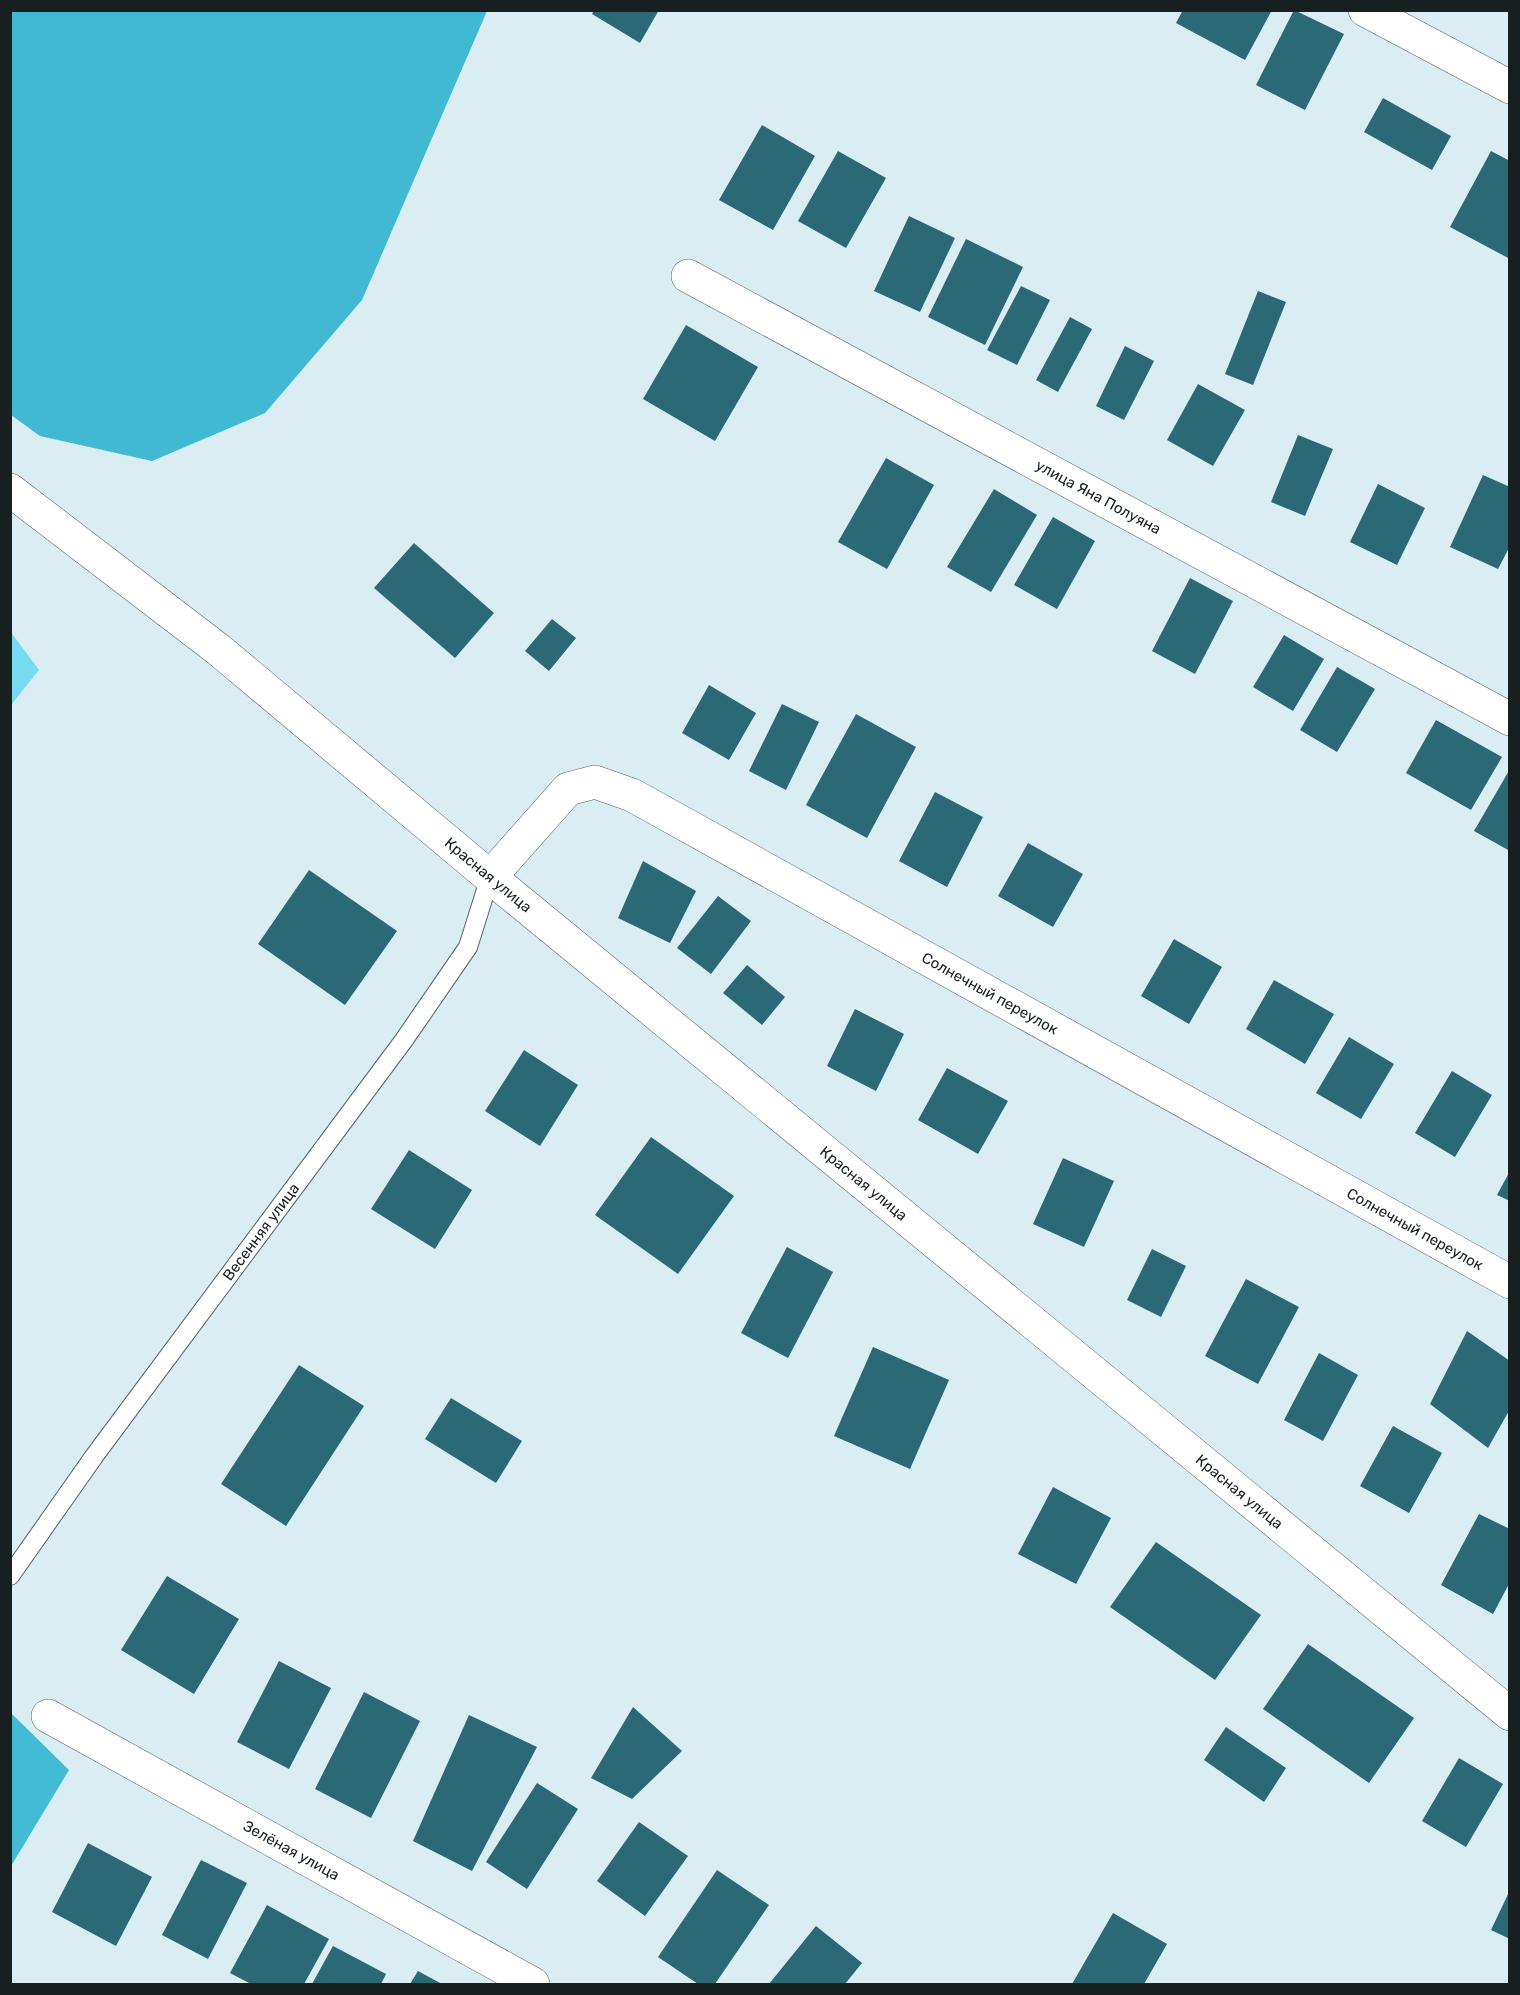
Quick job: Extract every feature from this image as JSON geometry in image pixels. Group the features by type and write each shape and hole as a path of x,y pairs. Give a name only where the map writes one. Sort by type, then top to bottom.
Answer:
{"street":[{"path":"1365,10 1509,87"},
{"name":"улица Яна Полуяна","path":"688,276 1509,719"},
{"name":"Красная улица","path":"10,490 219,650 490,877 1509,1714"},
{"name":"Солнечный переулок","path":"490,877 568,789 595,782 632,795 1509,1282"},
{"name":"Зелёная улица","path":"48,1716 533,1984"}],"lane":[{"name":"Весенняя улица","path":"10,1576 95,1455 404,1040 468,947 490,877"}],"shaded area":[{"path":"11,10 487,10 362,300 265,413 152,461 40,436 11,415"},
{"path":"10,631 39,670 11,705 10,705"},
{"path":"11,1713 69,1770 11,1866"}],"building":[{"path":"594,10 659,10 640,43 592,14"},
{"path":"1183,10 1272,10 1245,60 1176,23"},
{"path":"1294,10 1344,34 1305,110 1256,85"},
{"path":"1383,98 1451,136 1432,170 1364,132"},
{"path":"762,125 815,156 773,230 719,200"},
{"path":"838,151 886,178 846,248 798,221"},
{"path":"1491,151 1510,161 1510,259 1450,227"},
{"path":"909,216 955,238 920,312 874,291"},
{"path":"966,239 1023,267 985,345 928,317"},
{"path":"1021,286 1050,300 1017,365 987,350"},
{"path":"1258,291 1286,302 1253,385 1225,374"},
{"path":"1070,317 1092,329 1058,392 1036,380"},
{"path":"686,325 758,367 715,441 643,399"},
{"path":"1125,346 1154,361 1124,420 1096,406"},
{"path":"1198,384 1245,410 1213,466 1167,440"},
{"path":"1298,435 1333,449 1305,516 1271,502"},
{"path":"886,458 934,485 887,569 838,542"},
{"path":"1483,475 1510,487 1510,546 1498,569 1450,547"},
{"path":"1378,484 1425,508 1397,565 1350,542"},
{"path":"994,489 1037,515 991,592 947,567"},
{"path":"1053,517 1095,541 1057,609 1014,585"},
{"path":"414,543 494,613 455,658 374,588"},
{"path":"1190,578 1233,601 1195,674 1152,651"},
{"path":"552,619 576,638 549,671 525,651"},
{"path":"1284,635 1324,659 1293,711 1253,687"},
{"path":"1337,667 1375,689 1337,752 1300,730"},
{"path":"709,685 756,713 729,760 682,733"},
{"path":"782,704 819,722 786,790 749,771"},
{"path":"856,714 916,747 867,838 806,805"},
{"path":"1436,720 1502,757 1471,810 1406,773"},
{"path":"1510,769 1510,851 1474,831"},
{"path":"935,792 983,817 947,887 899,861"},
{"path":"1028,843 1083,874 1053,927 998,896"},
{"path":"643,861 696,891 670,943 618,918"},
{"path":"309,870 397,931 345,1005 258,944"},
{"path":"718,896 751,921 711,974 677,948"},
{"path":"1174,939 1222,967 1189,1024 1141,996"},
{"path":"747,965 785,997 762,1025 723,993"},
{"path":"1274,980 1334,1014 1305,1064 1246,1029"},
{"path":"855,1009 904,1034 876,1091 827,1066"},
{"path":"1349,1037 1394,1064 1361,1119 1316,1093"},
{"path":"524,1050 578,1085 540,1146 485,1111"},
{"path":"947,1068 1008,1101 978,1154 918,1120"},
{"path":"1452,1071 1492,1095 1455,1157 1415,1133"},
{"path":"651,1137 734,1196 678,1274 595,1215"},
{"path":"409,1150 472,1190 435,1249 371,1209"},
{"path":"1063,1158 1114,1181 1084,1247 1033,1224"},
{"path":"1510,1171 1510,1201 1497,1195"},
{"path":"787,1247 833,1272 788,1358 741,1333"},
{"path":"1152,1249 1186,1266 1161,1317 1127,1300"},
{"path":"1246,1279 1299,1307 1258,1384 1205,1356"},
{"path":"1467,1331 1510,1361 1510,1409 1488,1448 1430,1404"},
{"path":"873,1347 949,1380 910,1469 834,1436"},
{"path":"1319,1353 1358,1375 1323,1441 1284,1420"},
{"path":"299,1365 364,1406 286,1526 221,1484"},
{"path":"451,1398 522,1441 496,1483 425,1439"},
{"path":"1393,1426 1442,1453 1409,1513 1360,1486"},
{"path":"1053,1487 1111,1518 1076,1584 1018,1554"},
{"path":"1479,1514 1510,1529 1510,1582 1493,1614 1441,1585"},
{"path":"1156,1542 1261,1615 1215,1680 1110,1607"},
{"path":"167,1576 239,1619 194,1694 121,1650"},
{"path":"1308,1644 1414,1718 1369,1783 1263,1709"},
{"path":"279,1661 331,1688 289,1769 237,1742"},
{"path":"364,1692 420,1721 371,1818 315,1789"},
{"path":"633,1707 682,1751 632,1799 591,1778"},
{"path":"469,1715 537,1747 472,1871 413,1841"},
{"path":"1226,1727 1286,1768 1264,1802 1204,1760"},
{"path":"1459,1758 1503,1784 1466,1847 1422,1821"},
{"path":"537,1783 578,1809 527,1889 486,1862"},
{"path":"639,1822 688,1856 645,1916 597,1881"},
{"path":"88,1843 152,1877 116,1946 52,1912"},
{"path":"201,1860 247,1883 208,1959 162,1935"},
{"path":"717,1870 769,1905 715,1984 698,1984 658,1957"},
{"path":"1510,1890 1510,1939 1491,1930"},
{"path":"267,1905 329,1939 304,1984 251,1984 230,1973"},
{"path":"1113,1913 1167,1944 1144,1984 1072,1984"},
{"path":"816,1926 862,1963 845,1984 769,1984"},
{"path":"333,1946 386,1974 381,1984 312,1984"},
{"path":"418,1971 442,1984 410,1984"}]}
